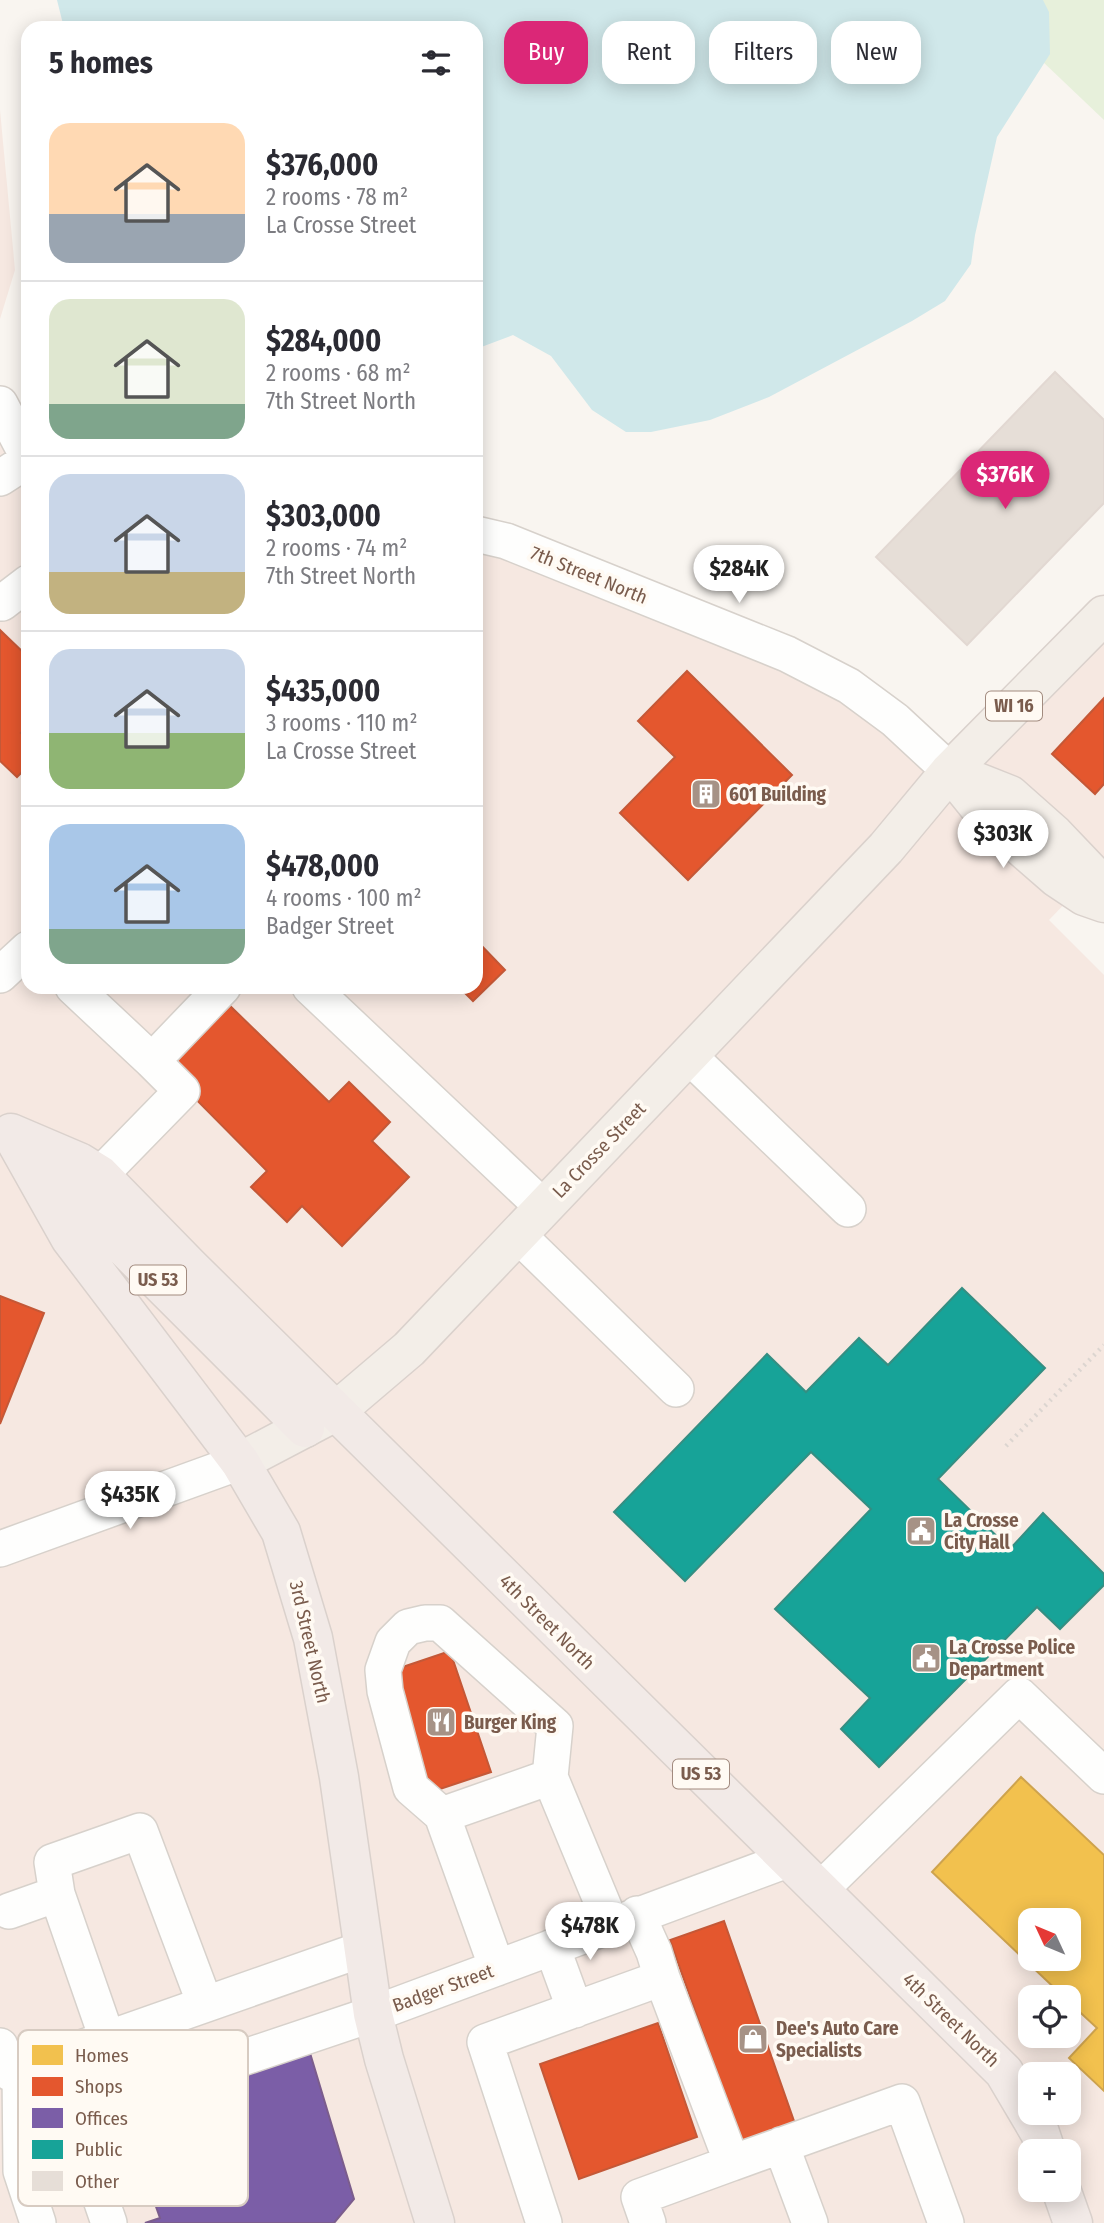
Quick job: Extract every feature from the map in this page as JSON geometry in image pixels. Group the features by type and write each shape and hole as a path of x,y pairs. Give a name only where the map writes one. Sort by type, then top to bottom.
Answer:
{"highway":[{"name":"4th Street North","path":"6,1128 79,1161 100,1175 189,1266 320,1420 787,1860 1004,2072 1042,2139"},
{"name":"US 53","path":"6,1128 320,1420"},
{"name":"3rd Street North","path":"6,1128 70,1238 240,1462 281,1532 313,1638 339,1777 373,2014 384,2059 435,2223"},
{"path":"1066,2202 1073,2223"}],"main road":[{"name":"La Crosse Street","path":"240,1462 320,1420 409,1349 886,848 950,771 1104,615"},
{"name":"7th Street North","path":"950,771 1010,795 1054,834 1092,874 1104,896"},
{"name":"7th Street North","path":"950,771 988,818 1057,878 1084,896 1104,903"}],"street":[{"path":"0,404 21,444"},
{"path":"0,478 21,463"},
{"name":"7th Street North","path":"483,536 506,541 797,659 849,686 895,720 950,771"},
{"path":"0,975 21,955"},
{"path":"80,994 182,1091 100,1175"},
{"path":"152,1061 216,994"},
{"path":"317,994 544,1208"},
{"path":"689,1056 848,1209"},
{"path":"518,1235 676,1389"},
{"name":"La Crosse Street","path":"0,1549 240,1462"},
{"path":"498,1968 442,1815 411,1788 385,1691 383,1670 393,1642 408,1627 440,1623 555,1726 550,1777 624,1919 654,1952 732,2164"},
{"path":"819,1891 1019,1695 1104,1776"},
{"path":"442,1815 550,1777"},
{"path":"104,2030 57,1894 52,1862 140,1831 205,2004"},
{"name":"Badger Street","path":"248,2056 373,2014 787,1860"},
{"path":"3,1906 57,1894"},
{"path":"552,1947 575,2010"},
{"path":"130,2030 363,1949"},
{"path":"544,2223 485,2042 662,1978"},
{"path":"10,2058 11,2175"},
{"path":"648,2223 639,2197 902,2102 946,2223"},
{"path":"782,2145 810,2223"},
{"path":"28,2206 38,2223"},
{"name":"Badger Street","path":"103,2206 109,2223"}],"path":[{"path":"1006,1446 1104,1345"}],"shaded area":[{"path":"0,110 15,270 0,319"},
{"path":"0,404 21,444 21,994 483,994 483,537 787,654 950,771 1104,615 1104,863 1049,920 1104,975 1104,2223 0,2223"}],"green space":[{"path":"978,0 1104,0 1104,120"}],"water":[{"path":"57,0 1043,0 1049,12 1050,54 997,137 971,264 945,301 769,397 710,420 651,432 626,432 592,410 551,356 513,335 483,346 483,21 62,21"}],"building: Homes":[{"path":"1021,1777 1104,1855 1104,2091 1081,2069 1081,2062 1073,2062 1069,2058 1097,2028 1081,2013 1081,1985 1051,1985 1037,1971 1082,1970 1082,1908 1018,1908 1018,1953 932,1872"}],"building: Shops":[{"path":"0,630 21,650 21,773 17,777 0,761"},
{"name":"601 Building","path":"687,671 792,775 688,880 620,813 675,757 638,721"},
{"path":"1104,698 1104,784 1095,794 1052,754"},
{"path":"483,947 505,970 483,991"},
{"path":"466,994 480,994 473,1001"},
{"path":"225,1001 329,1102 349,1082 390,1122 372,1141 409,1177 342,1246 302,1206 287,1222 251,1187 267,1171 165,1068"},
{"path":"0,1296 44,1313 0,1424"},
{"name":"Burger King","path":"450,1651 491,1772 431,1792 391,1671"},
{"path":"724,1921 795,2124 742,2143 670,1940"},
{"path":"658,2023 697,2137 579,2179 540,2064"}],"building: Offices":[{"path":"310,2053 354,2199 334,2223 145,2223 160,2218 156,2206 248,2206 248,2075"}],"building: Public":[{"name":"La Crosse City Hall","path":"962,1288 1045,1368 938,1479 1010,1549 1043,1513 1104,1574 1104,1585 1060,1629 1037,1607 879,1767 841,1729 870,1698 775,1609 871,1509 811,1452 685,1581 614,1512 767,1354 806,1392 859,1338 888,1365"}],"building: Other":[{"path":"1055,372 1104,420 1104,503 967,645 876,557"}],"place":[{"name":"601 Building","path":"706,794"},
{"name":"La Crosse City Hall","path":"921,1531"},
{"name":"La Crosse Police Department","path":"926,1658"},
{"name":"Burger King","path":"441,1722"},
{"name":"Dee's Auto Care Specialists","path":"753,2039"}]}
